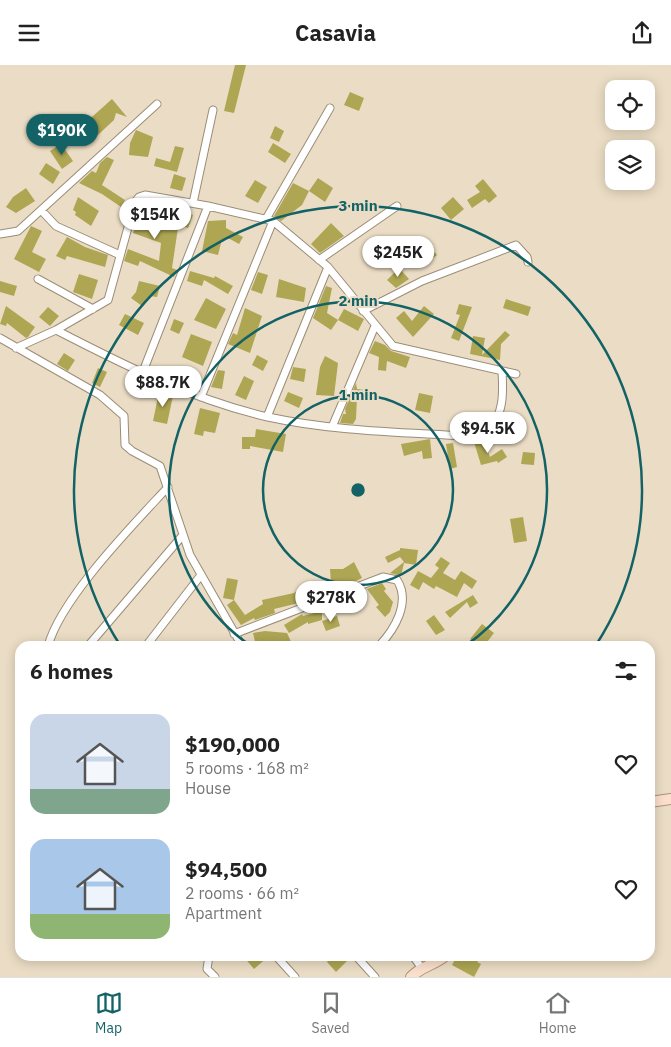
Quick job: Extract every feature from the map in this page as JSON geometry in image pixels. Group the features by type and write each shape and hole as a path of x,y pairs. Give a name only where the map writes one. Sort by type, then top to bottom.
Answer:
{"main road":[{"path":"655,801 671,799"},
{"path":"411,977 421,967 438,961"}],"street":[{"path":"0,235 18,231 156,104"},
{"path":"201,397 269,220 330,107"},
{"path":"193,203 213,110"},
{"path":"16,348 56,331 108,300 135,202 139,197 146,195 208,206 269,220 328,267 375,327 393,345 516,374"},
{"path":"142,374 208,206"},
{"path":"319,260 397,206"},
{"path":"41,210 56,226 120,255"},
{"path":"362,311 422,281 516,245 527,257 528,263"},
{"path":"267,417 328,267"},
{"path":"38,279 93,309"},
{"path":"332,427 375,327"},
{"path":"56,331 142,374 201,397 267,417 332,427 465,437 486,430 499,414 503,392 502,371"},
{"path":"0,338 100,395 124,416 125,445 160,467 190,555 239,641"},
{"path":"50,641 58,619 130,529 168,487"},
{"path":"92,641 183,535"},
{"path":"150,641 201,575"},
{"path":"234,634 383,577 398,580 403,589 404,600 391,632 383,641"},
{"path":"208,961 207,969 215,977"},
{"path":"281,961 295,977"},
{"path":"361,961 375,977"},
{"path":"417,961 421,967"}],"building":[{"path":"235,65 246,65 234,113 224,111"},
{"path":"350,92 364,98 359,111 344,105"},
{"path":"112,99 127,117 116,113 114,120 86,146 74,133"},
{"path":"275,126 284,131 279,142 270,138"},
{"path":"136,130 153,137 148,157 129,155 130,143"},
{"path":"273,143 291,154 285,163 268,152"},
{"path":"61,144 73,161 62,169 50,151"},
{"path":"175,146 184,148 177,172 154,166 156,158 170,162"},
{"path":"107,157 114,160 102,185 125,200 121,207 102,194 79,183 92,171 96,173 100,163"},
{"path":"46,163 60,172 53,184 39,174"},
{"path":"174,174 186,178 182,191 170,188"},
{"path":"318,178 333,188 325,202 309,191"},
{"path":"483,179 497,196 489,203 485,199 472,208 467,200 480,192 475,186"},
{"path":"255,180 267,187 258,203 245,196"},
{"path":"293,183 309,191 302,205 281,221 274,216"},
{"path":"26,188 35,201 16,213 6,207 13,197"},
{"path":"78,197 99,211 91,226 75,215 76,212 73,210"},
{"path":"453,197 464,209 451,220 441,208"},
{"path":"146,201 162,206 157,225 178,228 172,268 177,270 174,277 140,261 138,266 124,261 128,249 159,261 161,243 133,233 138,220 140,221"},
{"path":"184,212 193,215 188,228 179,225"},
{"path":"226,220 226,228 243,237 239,244 230,239 222,239 218,255 202,251 208,221"},
{"path":"331,223 344,236 320,253 311,244"},
{"path":"31,226 42,231 32,252 46,259 39,272 14,259"},
{"path":"67,237 85,247 108,255 105,267 67,256 65,260 56,256"},
{"path":"424,240 437,255 426,264 413,249"},
{"path":"399,268 409,279 396,288 387,280"},
{"path":"190,271 214,278 215,276 233,286 228,294 204,280 202,286 187,281"},
{"path":"258,272 268,275 262,294 251,290"},
{"path":"79,274 98,280 92,299 73,292"},
{"path":"279,279 306,288 304,302 276,297"},
{"path":"0,281 17,286 14,296 0,292"},
{"path":"139,281 160,286 157,297 150,296 142,306 131,298 136,292"},
{"path":"326,286 332,288 327,313 338,320 331,330 313,318"},
{"path":"206,298 226,309 216,329 194,320"},
{"path":"506,299 531,307 528,316 503,308"},
{"path":"459,304 472,307 459,341 451,338 460,315 456,314"},
{"path":"6,306 35,327 28,337 26,338 7,323 6,326 0,324"},
{"path":"424,306 434,314 413,337 396,318 404,311 412,321"},
{"path":"48,307 59,316 50,326 39,317"},
{"path":"245,308 262,316 250,353 228,344 233,333 237,335"},
{"path":"344,309 364,319 358,331 338,320"},
{"path":"125,314 144,323 138,335 119,325"},
{"path":"174,319 184,323 179,334 170,330"},
{"path":"505,331 510,335 501,344 500,360 470,354 473,336 485,338 482,355"},
{"path":"191,334 212,342 203,366 182,357"},
{"path":"375,341 385,345 391,351 410,357 406,368 387,361 386,371 378,370 379,357 369,353"},
{"path":"64,353 75,360 68,371 57,364"},
{"path":"257,355 268,361 263,371 252,365"},
{"path":"325,356 338,363 334,396 316,395 320,367"},
{"path":"293,367 306,369 304,382 290,379"},
{"path":"98,368 107,372 100,387 92,383"},
{"path":"218,370 225,371 222,389 211,387"},
{"path":"244,376 254,381 246,400 235,395"},
{"path":"356,383 357,389 365,390 364,399 357,397 356,419 353,424 340,423 343,414 346,414 345,409"},
{"path":"159,392 173,396 167,424 153,421"},
{"path":"288,392 303,398 299,408 284,401"},
{"path":"419,393 433,396 430,413 415,410"},
{"path":"200,408 220,413 215,433 204,431 203,436 194,434"},
{"path":"256,429 286,434 283,452 250,446 250,449 242,449 242,437 255,437"},
{"path":"430,439 432,458 423,459 422,451 404,456 401,444"},
{"path":"484,439 490,457 502,449 507,457 498,463 497,461 481,465 474,442"},
{"path":"453,443 457,467 450,469 446,444"},
{"path":"523,452 535,453 534,465 521,464"},
{"path":"523,517 527,541 514,543 510,519"},
{"path":"400,548 418,550 416,565 404,563 401,576 390,573 404,562 400,557 388,563 385,557 400,550"},
{"path":"441,557 450,563 443,573 455,580 461,571 477,581 472,589 464,583 457,597 436,586 434,589 423,582 419,590 410,585 418,571 431,578 439,568 435,565"},
{"path":"354,562 362,578 352,583 331,584 330,569 343,569"},
{"path":"227,578 238,580 234,600 223,598"},
{"path":"382,583 386,589 384,591 393,602 390,612 385,617 376,607 379,605 367,589"},
{"path":"306,586 312,595 299,603 274,609 275,613 255,620 254,618 241,625 227,605 234,600 245,615 263,604 262,600 294,593"},
{"path":"473,595 478,603 470,608 467,602 450,618 445,612"},
{"path":"322,611 322,620 308,624 308,622 289,633 284,625 302,614 303,616"},
{"path":"434,615 445,630 436,635 426,621"},
{"path":"337,616 340,626 326,631 322,621"},
{"path":"482,624 494,633 488,641 473,641 470,639"},
{"path":"265,631 287,633 291,641 255,641 253,633"},
{"path":"247,961 263,961 254,969"},
{"path":"328,961 347,961 336,972"},
{"path":"454,961 478,961 481,964 474,977 452,965"}]}
